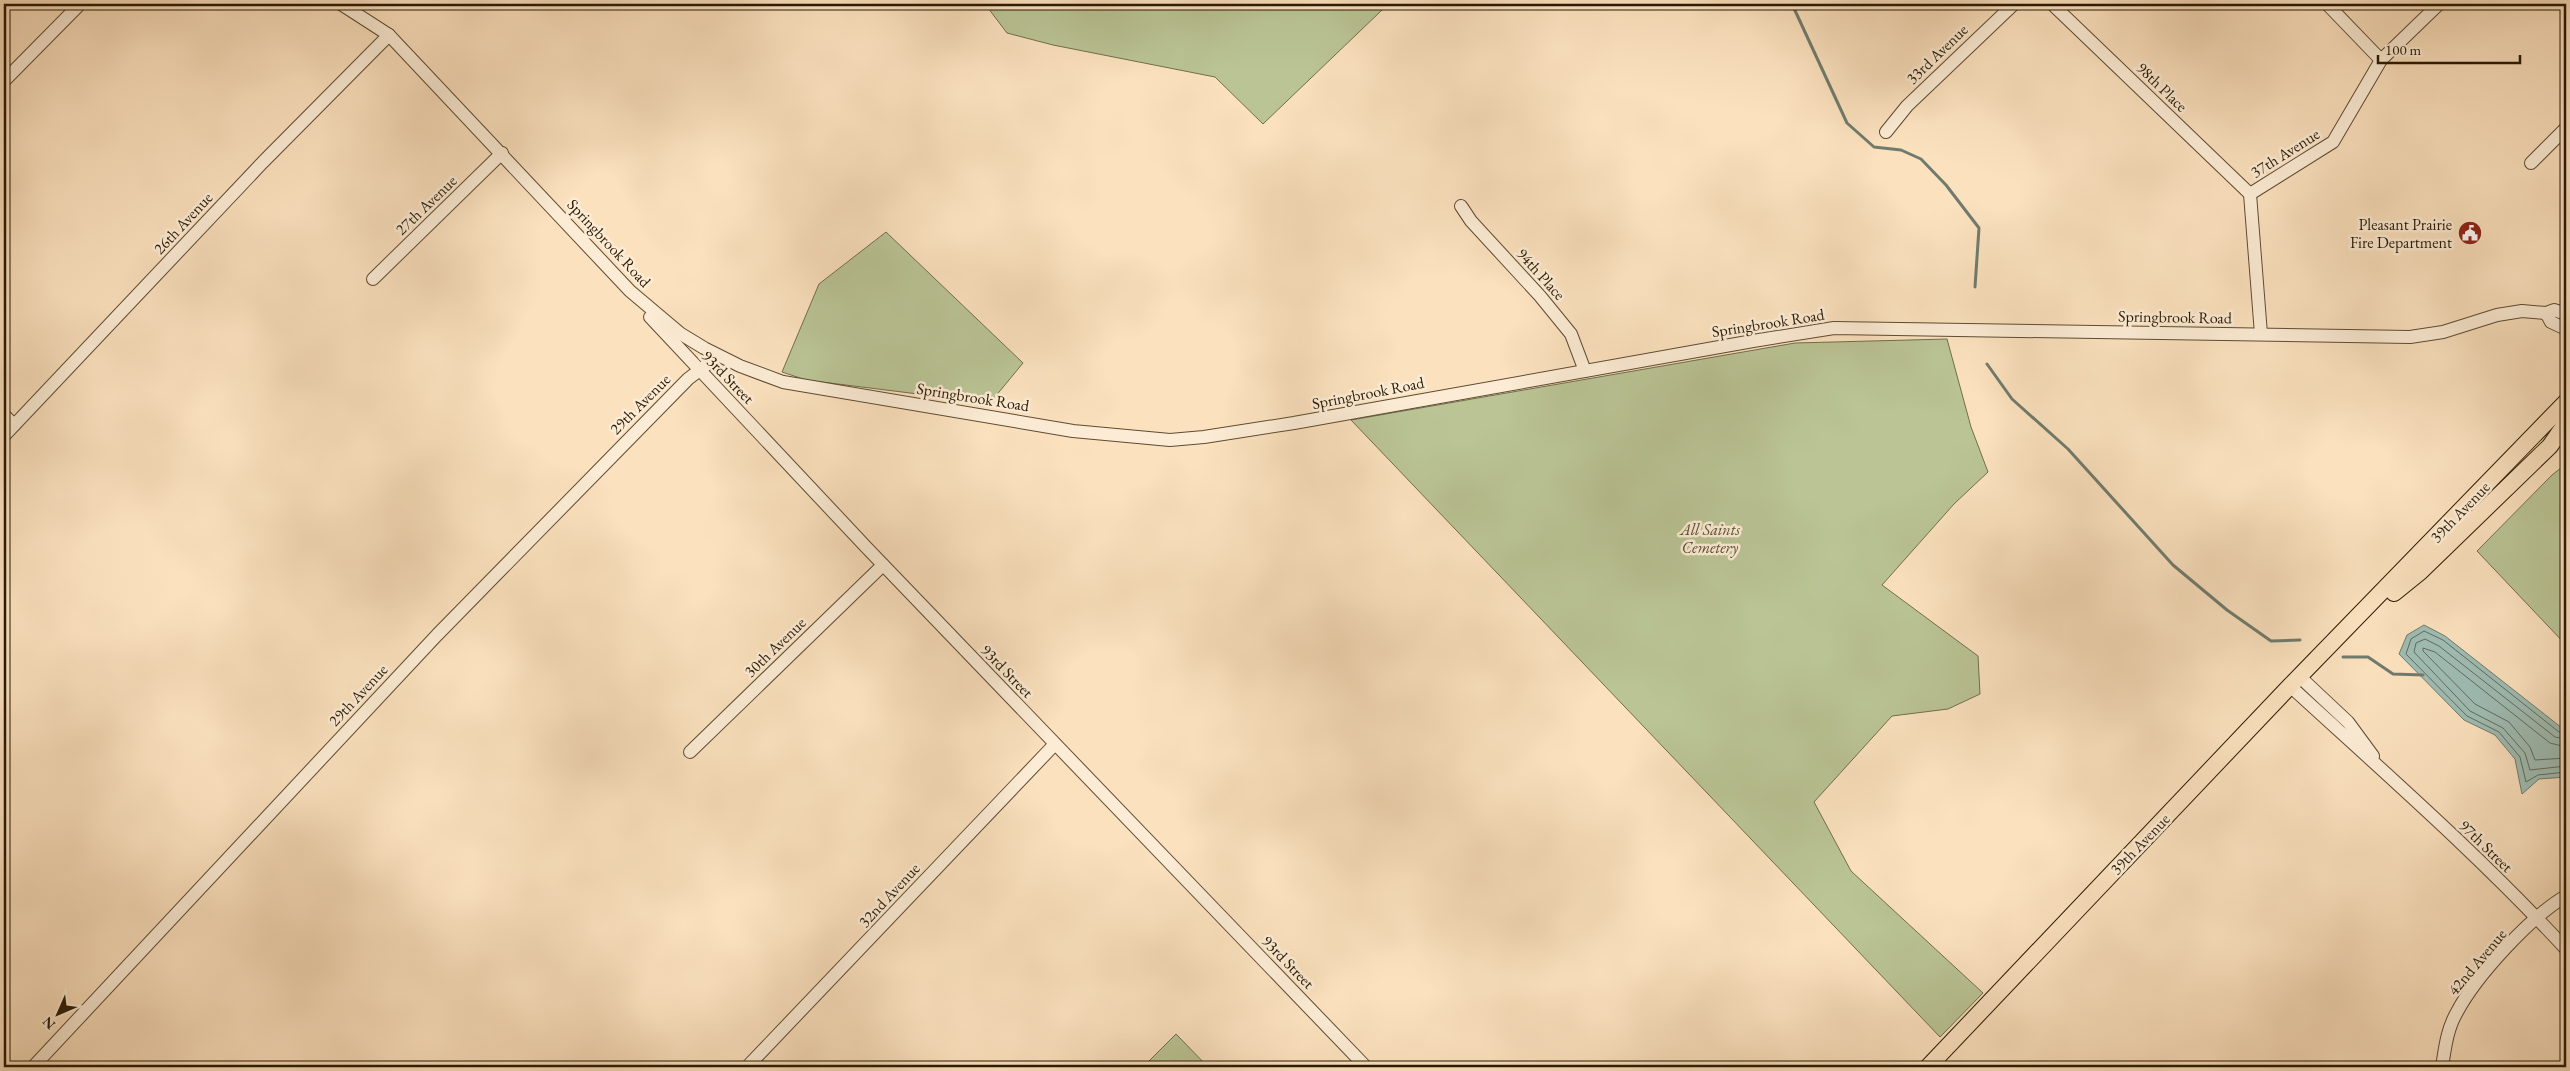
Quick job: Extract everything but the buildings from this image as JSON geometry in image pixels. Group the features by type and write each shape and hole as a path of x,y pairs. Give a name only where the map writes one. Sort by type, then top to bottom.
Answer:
{"main road":[{"name":"39th Avenue","path":"1928,1067 2295,682 2566,402"},
{"name":"39th Avenue","path":"2353,622 2370,613 2420,572 2550,446 2566,423"},
{"path":"2550,446 2566,436"}],"street":[{"path":"4,81 80,4"},
{"name":"Springbrook Road","path":"341,4 389,34 630,291 681,334 718,356 769,377 808,386 1073,431 1170,440 1204,437 1294,423 1753,340 1834,328 2410,336 2443,332 2497,315 2522,311 2546,313 2554,310 2566,314"},
{"name":"33rd Avenue","path":"1886,132 1907,106 2014,4"},
{"name":"98th Place","path":"2052,4 2250,194"},
{"path":"2327,4 2381,60"},
{"name":"37th Avenue","path":"2261,334 2250,194 2333,142 2381,60 2439,4"},
{"name":"26th Avenue","path":"4,436 256,170 389,34"},
{"path":"2531,164 2566,128"},
{"name":"27th Avenue","path":"373,279 502,153"},
{"name":"94th Place","path":"1461,206 1470,221 1540,296 1571,334 1585,371"},
{"name":"93rd Street","path":"630,291 643,310 698,371 1366,1067"},
{"path":"2546,313 2551,322 2566,329"},
{"name":"29th Avenue","path":"33,1067 437,635 681,386 718,356"},
{"path":"4,415 14,425"},
{"name":"30th Avenue","path":"690,752 883,565"},
{"name":"97th Street","path":"2295,682 2381,769 2537,918 2566,949"},
{"name":"32nd Avenue","path":"747,1067 1055,744"},
{"name":"42nd Avenue","path":"2442,1067 2447,1036 2456,1013 2468,994 2490,966 2537,918 2566,896"}],"green space":[{"path":"985,4 1375,4 1382,10 1263,124 1215,77 1053,45 1007,33"},
{"path":"886,232 1023,363 990,403 806,380 782,372 819,284"},
{"name":"All Saints Cemetery","path":"1947,339 1971,427 1988,472 1954,504 1882,585 1978,656 1980,694 1948,709 1892,716 1814,802 1851,871 1983,993 1940,1037 1351,420 1795,343"},
{"path":"2566,464 2566,645 2477,551 2552,475"},
{"path":"1176,1034 1208,1067 1148,1067 1148,1062"}],"water":[{"path":"2424,625 2445,636 2562,728 2566,728 2566,777 2539,779 2522,794 2515,759 2495,735 2464,720 2399,654 2407,635"}],"waterway":[{"path":"1792,4 1847,123 1874,147 1901,150 1921,159 1946,185 1979,228 1975,287"},
{"path":"1987,364 2012,399 2068,449 2173,565 2227,610 2271,641 2300,640"},
{"path":"2343,657 2368,657 2393,674 2423,675"}],"place":[{"name":"Pleasant Prairie Fire Department","path":"2470,233"}]}
